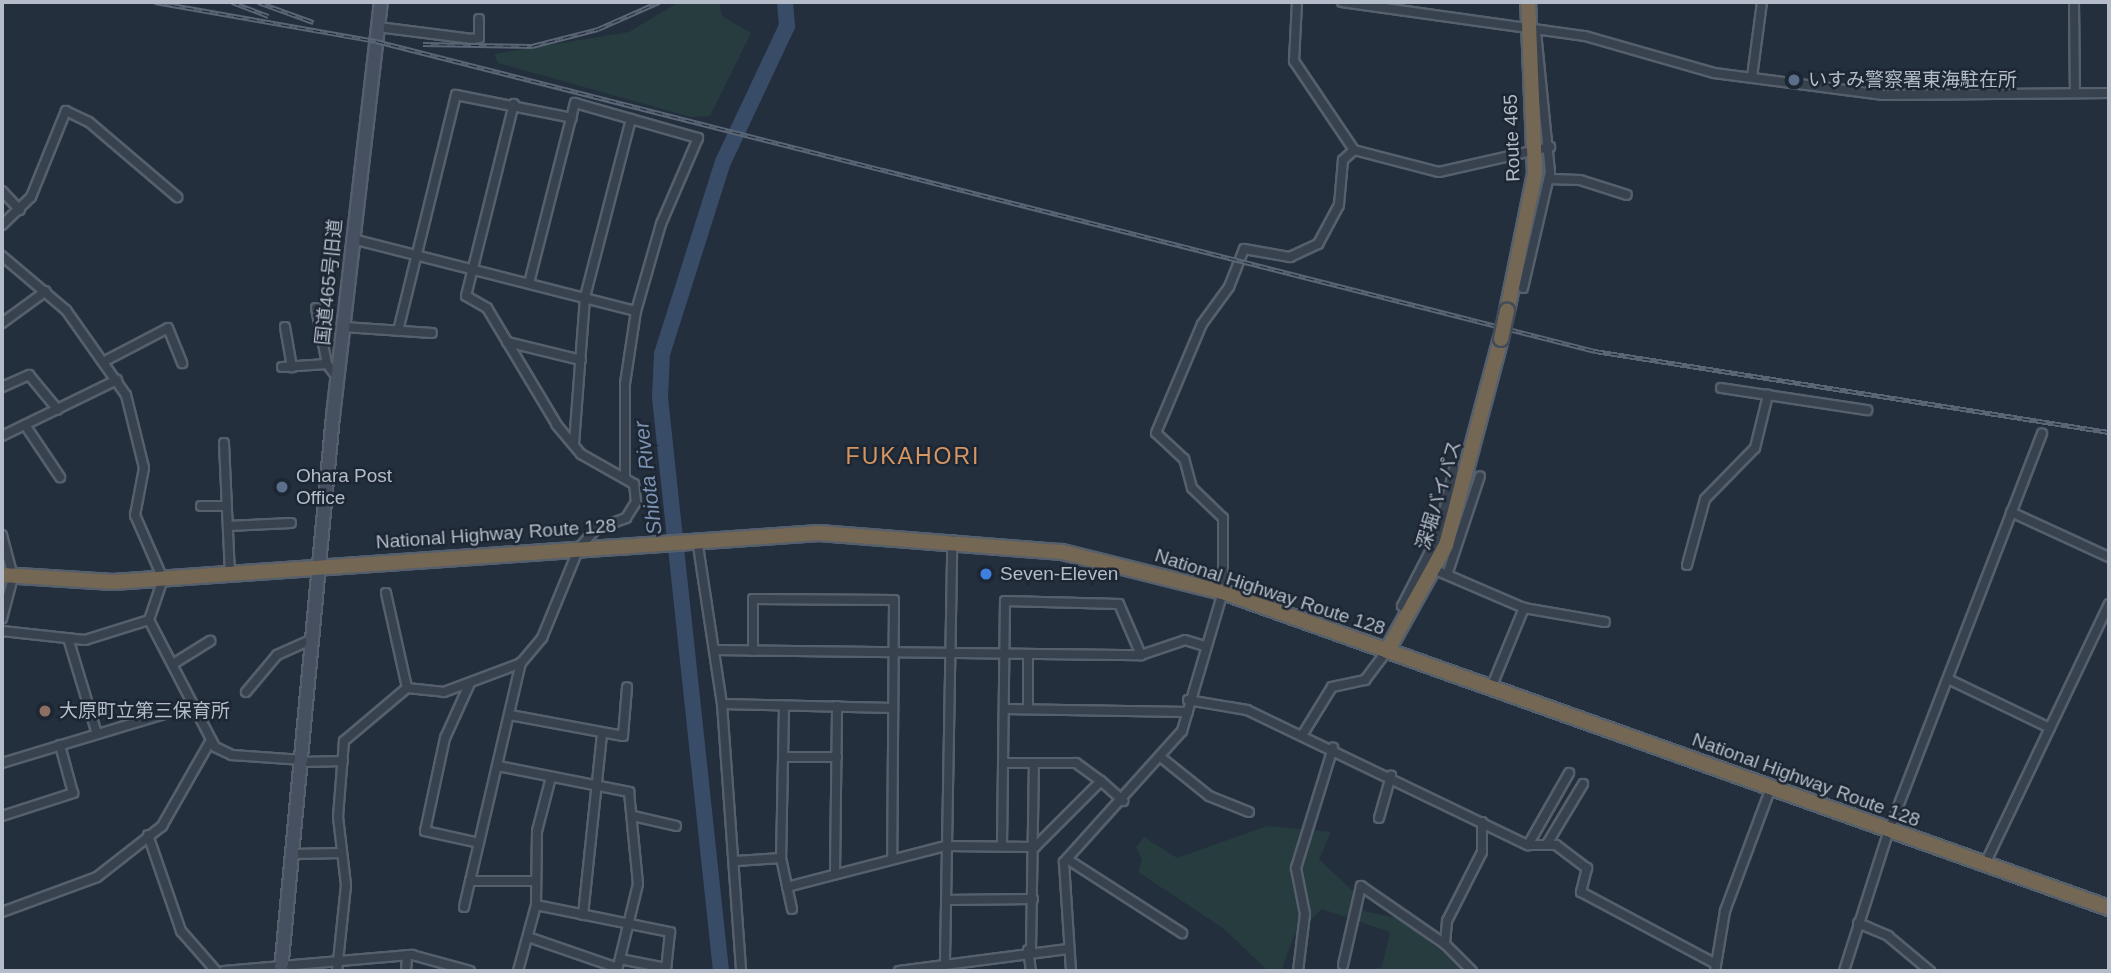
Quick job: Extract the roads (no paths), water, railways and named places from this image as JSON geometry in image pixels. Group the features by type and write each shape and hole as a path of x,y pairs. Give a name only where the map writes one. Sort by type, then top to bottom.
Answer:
{"highway":[{"name":"Route 465","path":"1501,339 1532,206 1542,147 1528,2"},
{"name":"深堀バイパス","path":"1387,651 1436,570 1501,339"},
{"name":"National Highway Route 128","path":"7,576 163,579 634,543 819,533 952,539 1062,552 1223,593 2109,908"}],"street":[{"name":"国道465号旧道","path":"281,969 338,378 381,2"},
{"path":"1297,2 1294,61 1354,150 1439,172 1542,147 1549,179 1523,288"},
{"path":"1342,2 1532,32 1585,36 1714,73 1884,95 2109,93"},
{"path":"1752,77 1762,2"},
{"path":"2074,2 2075,92"},
{"path":"378,27 472,39 479,38 479,19"},
{"path":"398,331 456,95 514,104 572,118"},
{"path":"529,283 575,103 698,138 699,144 661,224 636,310 625,384 625,478"},
{"path":"464,907 521,663 542,638 579,548 596,529 632,510 636,494 625,478 599,468 574,444 487,308 466,296 514,104"},
{"path":"2,225 20,209 66,111 89,122 177,197"},
{"path":"574,444 584,297 631,119"},
{"path":"1071,971 1062,883 1067,859 1163,759 1188,712 1188,700 1223,593 1223,518 1192,488 1184,459 1156,433 1202,324 1229,287 1244,248 1290,257 1318,244 1339,205 1343,160 1354,150"},
{"path":"1549,179 1580,180 1627,195"},
{"path":"2,191 20,209"},
{"path":"353,239 636,310"},
{"path":"2,256 46,291 117,380 144,468 135,515 163,579 149,620 211,740 232,755 302,761 343,761"},
{"path":"2,323 46,291"},
{"path":"316,308 327,364 338,378"},
{"path":"103,362 168,327 182,363"},
{"path":"285,327 291,338 292,367"},
{"path":"344,327 432,333"},
{"path":"507,342 581,360"},
{"path":"282,367 327,364"},
{"path":"2,387 29,375 58,410"},
{"path":"2,436 117,380"},
{"path":"1721,388 1867,410"},
{"path":"1687,565 1704,499 1755,448 1768,395"},
{"path":"25,425 60,477"},
{"path":"1843,971 1889,830 2042,434"},
{"path":"224,443 230,575"},
{"path":"1436,570 1453,489 1454,469"},
{"path":"1436,570 1480,476"},
{"path":"201,506 227,506"},
{"path":"2011,512 2109,556"},
{"path":"228,526 291,523"},
{"path":"2,535 7,576 2,619"},
{"path":"945,961 952,539"},
{"path":"696,540 722,704 736,861 741,971"},
{"path":"1436,570 1524,608 1605,622"},
{"path":"386,593 407,688"},
{"path":"753,651 753,599 894,600 892,858"},
{"path":"1002,846 1005,601 1119,604 1141,655"},
{"path":"1985,864 2109,604"},
{"path":"1491,688 1524,608"},
{"path":"2,631 68,638 149,620"},
{"path":"68,638 97,734"},
{"path":"246,692 277,655 312,640"},
{"path":"714,650 949,655 1141,655 1185,640 1205,646"},
{"path":"173,664 210,641"},
{"path":"1303,734 1332,687 1365,680 1387,651"},
{"path":"1028,654 1028,709"},
{"path":"337,971 344,741 407,688 444,692 521,663"},
{"path":"1948,679 2050,728"},
{"path":"470,683 445,738 425,831 479,843"},
{"path":"510,715 623,736 627,687"},
{"path":"1188,700 1227,702 1333,748 1528,845 1547,844 1584,863 1588,873 1581,892 1716,968 1725,911 1771,787"},
{"path":"722,704 893,708"},
{"path":"2,763 194,705"},
{"path":"783,706 781,858 792,909"},
{"path":"835,874 837,706"},
{"path":"1004,709 1188,712"},
{"path":"583,915 592,784 602,733"},
{"path":"2,912 97,877 170,816 211,740"},
{"path":"2,816 73,793 60,745"},
{"path":"1298,971 1305,914 1296,868 1333,748"},
{"path":"783,757 837,757"},
{"path":"1163,759 1220,802 1249,811"},
{"path":"1003,763 1076,763 1123,800"},
{"path":"1031,971 1035,846 1034,763"},
{"path":"498,766 629,792 640,855 618,966"},
{"path":"1528,845 1569,773"},
{"path":"518,971 536,905 537,831 551,776"},
{"path":"1379,818 1391,776"},
{"path":"787,887 946,846 1035,846 1101,781"},
{"path":"1547,844 1583,784"},
{"path":"633,816 676,825"},
{"path":"1445,944 1447,921 1482,852 1482,822"},
{"path":"148,835 181,931 216,971"},
{"path":"293,854 342,853"},
{"path":"736,861 781,858"},
{"path":"1067,859 1182,933"},
{"path":"470,881 535,881"},
{"path":"1343,965 1358,887 1445,944 1472,971"},
{"path":"946,900 1033,900"},
{"path":"528,937 618,966 666,968 673,939 670,932 536,905"},
{"path":"1858,923 1888,936 1930,971"},
{"path":"899,971 945,961 1030,950 1068,950"},
{"path":"406,971 407,955"},
{"path":"224,971 281,969 339,960 407,955 470,971"}],"waterway":[{"name":"Shiota River","path":"721,971 660,397 662,354 723,162 787,26 785,2"}],"railway":[{"path":"155,2 376,41 1595,351 2109,432"},
{"path":"232,2 268,16"},
{"path":"258,2 313,22"},
{"path":"423,44 532,46 598,29 659,2"}],"place":[{"name":"いすみ警察署東海駐在所","path":"1794,80"},
{"name":"Ohara Post Office","path":"282,487"},
{"name":"Seven-Eleven","path":"986,574"},
{"name":"大原町立第三保育所","path":"45,711"}],"district":[{"name":"FUKAHORI","path":"913,456"}]}
